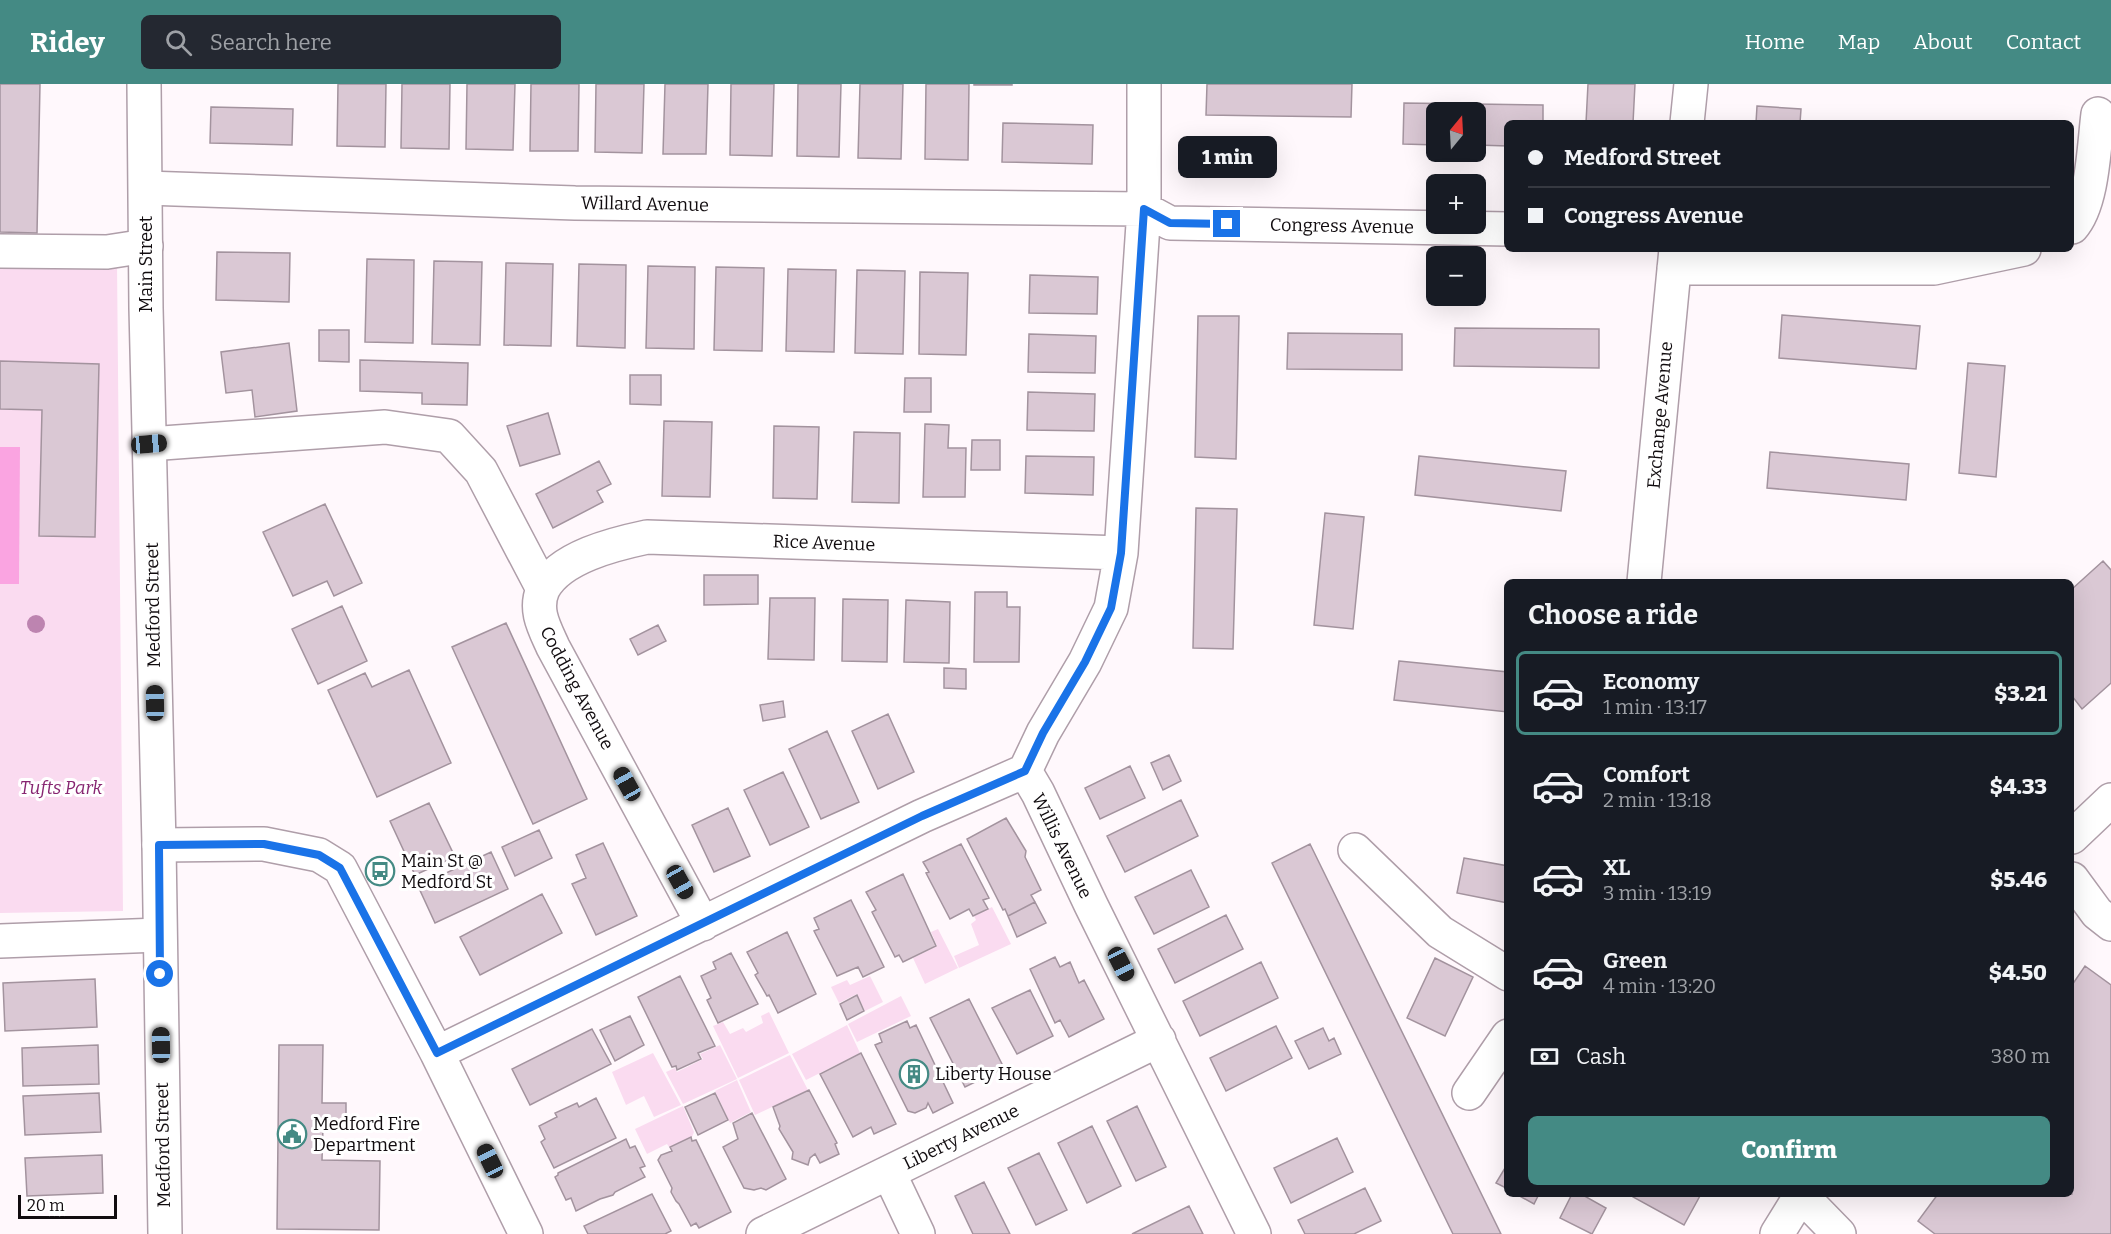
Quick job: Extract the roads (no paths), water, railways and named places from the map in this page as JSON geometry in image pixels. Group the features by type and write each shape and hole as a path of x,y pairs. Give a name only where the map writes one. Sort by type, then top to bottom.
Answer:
{"street":[{"name":"Main Street","path":"144,84 149,444"},
{"name":"Willis Avenue","path":"1144,84 1144,209 1121,553 1111,608 1085,662 1043,733 1025,771 1254,1234"},
{"path":"1687,120 1690,84"},
{"path":"2074,225 2089,186 2098,114"},
{"name":"Willard Avenue","path":"146,188 575,203 1144,209"},
{"name":"Congress Avenue","path":"1144,209 1170,223 1504,229"},
{"path":"0,251 107,252 146,246"},
{"path":"1675,258 1934,268 2010,252"},
{"name":"Exchange Avenue","path":"1644,579 1675,258"},
{"path":"149,444 385,427 449,436 481,471 543,589"},
{"name":"Medford Street","path":"149,444 159,845 165,1234"},
{"name":"Rice Avenue","path":"543,589 549,577 567,564 596,552 647,537 1121,553"},
{"name":"Codding Avenue","path":"543,589 538,606 539,612 553,647 703,924"},
{"path":"437,1053 922,816 1025,771"},
{"path":"2074,835 2111,800"},
{"path":"159,845 264,844 319,855 340,868 437,1053 526,1234"},
{"path":"1355,850 1440,932 1504,972"},
{"path":"2074,882 2097,912 2111,924"},
{"path":"0,941 159,935"},
{"name":"Liberty Avenue","path":"763,1234 1159,1040"},
{"path":"1469,1093 1504,1042"},
{"path":"889,1173 918,1234"},
{"path":"1777,1234 1799,1197"},
{"path":"1804,1197 1839,1234"}],"place":[{"name":"Main St @ Medford St","path":"380,871"},
{"name":"Liberty House","path":"914,1074"},
{"name":"Medford Fire Department","path":"292,1134"}],"park label":[{"name":"Tufts Park","path":"61,788"}]}
